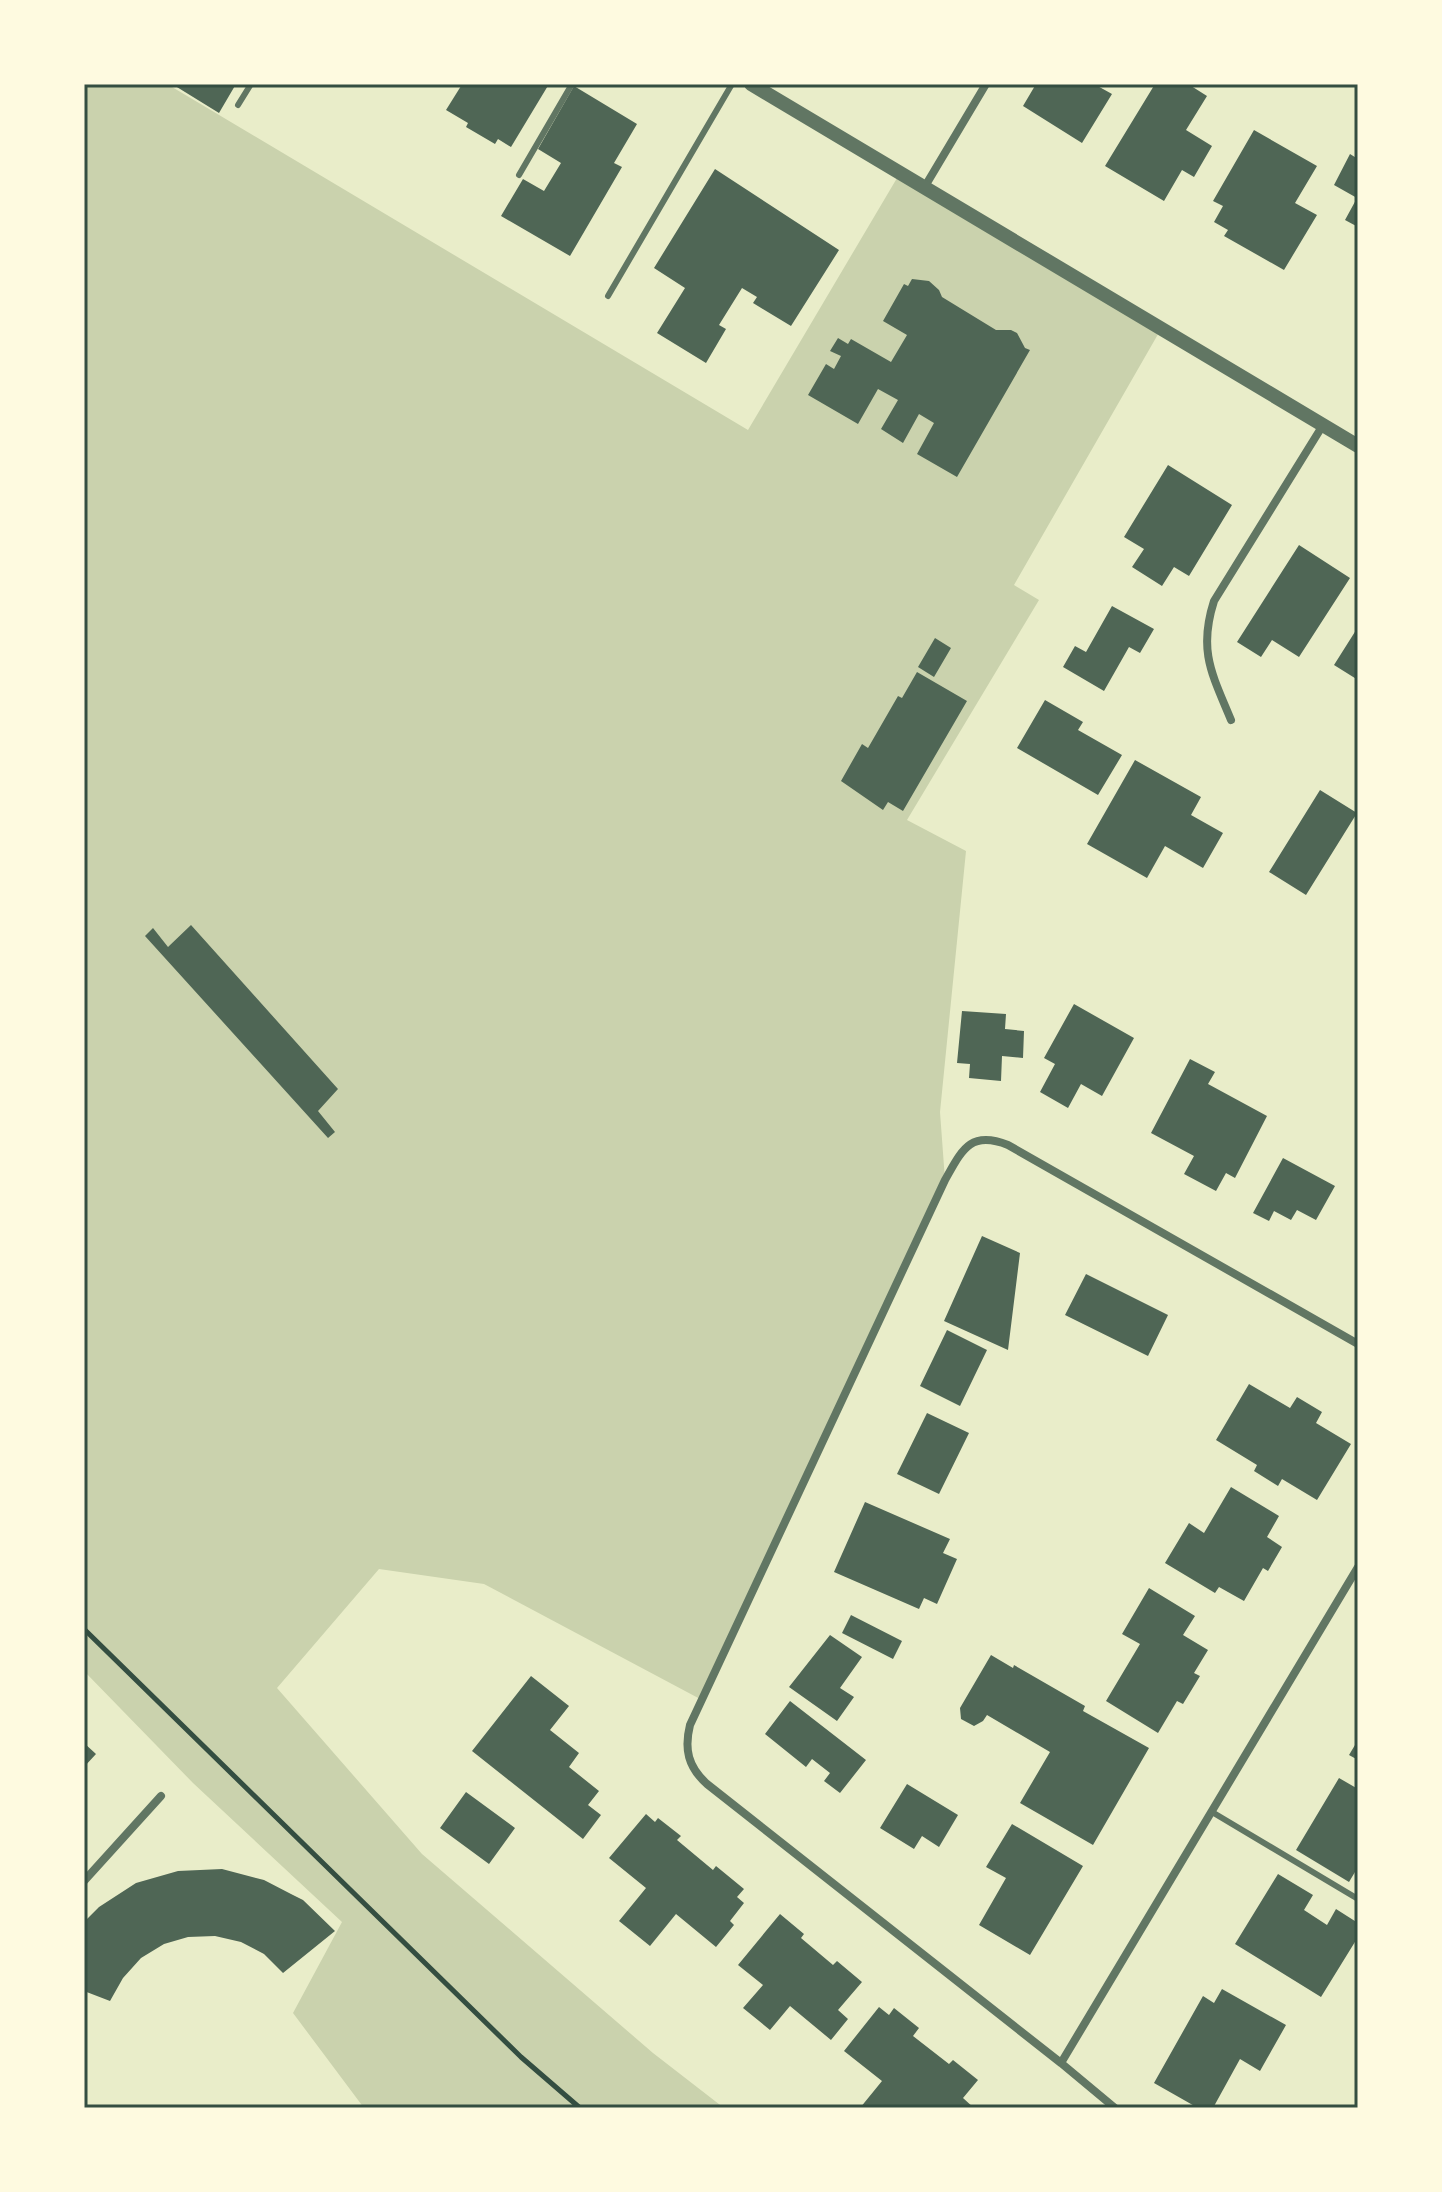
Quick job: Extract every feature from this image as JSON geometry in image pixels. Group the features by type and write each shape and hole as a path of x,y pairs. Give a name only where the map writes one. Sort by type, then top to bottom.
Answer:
{"street":[{"path":"751,84 1358,446"},
{"path":"924,188 986,84"},
{"path":"1231,720 1207,656 1205,640 1208,620 1214,601 1323,425"},
{"path":"1115,2108 707,1784 691,1766 687,1755 686,1740 690,1725 945,1180 970,1143 993,1139 1008,1145 1358,1344"},
{"path":"1061,2063 1358,1567"},
{"path":"84,1881 161,1796"}],"lane":[{"path":"238,105 251,84"},
{"path":"519,175 572,84"},
{"path":"608,296 732,84"},
{"path":"1212,1812 1358,1899"}],"path":[{"path":"84,1629 510,2046 580,2108"}],"green space":[{"path":"84,84 167,84 748,430 900,173 1161,329 1014,585 1039,600 907,820 966,851 940,1112 945,1180 702,1700 484,1584 379,1569 277,1688 422,1854 653,2053 724,2108 364,2108 293,2013 342,1922 193,1783 84,1671"}],"building":[{"path":"172,84 236,84 219,113"},
{"path":"458,84 549,84 511,147 498,139 495,144 466,127 468,123 446,110 461,86"},
{"path":"1036,84 1094,84 1112,94 1082,143 1023,106"},
{"path":"1155,84 1188,84 1207,96 1186,130 1212,146 1194,177 1182,170 1164,201 1105,166"},
{"path":"574,86 637,124 614,163 622,167 570,256 501,216 523,179 544,191 561,163 538,149"},
{"path":"1254,130 1317,166 1295,203 1317,215 1284,270 1224,236 1228,230 1214,222 1223,206 1213,201"},
{"path":"1350,154 1358,159 1358,227 1345,220 1357,198 1334,185"},
{"path":"715,169 839,250 791,326 753,303 757,297 742,288 719,325 726,329 706,363 657,333 685,288 654,268"},
{"path":"912,279 929,281 942,297 996,330 1017,333 1025,348 1030,350 957,477 917,454 934,423 919,414 903,443 881,429 898,400 878,389 858,424 808,395 826,364 834,369 841,356 830,351 838,338 848,344 851,339 891,362 907,335 883,321 904,284 908,286"},
{"path":"1168,465 1232,505 1189,576 1174,567 1162,586 1132,567 1144,549 1124,537"},
{"path":"1299,545 1350,578 1299,657 1272,640 1261,657 1237,642"},
{"path":"1112,606 1154,629 1140,653 1129,647 1104,691 1063,667 1075,646 1086,652"},
{"path":"1358,627 1358,680 1334,665"},
{"path":"935,638 951,648 934,677 918,667"},
{"path":"917,672 967,701 903,811 888,802 883,810 841,781 862,744 868,748 898,696 902,698"},
{"path":"1045,700 1083,722 1078,730 1122,755 1098,795 1017,748"},
{"path":"1135,760 1201,797 1191,815 1223,833 1203,868 1165,846 1147,878 1087,844"},
{"path":"1320,790 1357,813 1306,895 1269,872"},
{"path":"191,925 338,1089 318,1111 335,1132 328,1138 145,936 153,928 168,947"},
{"path":"1074,1004 1134,1038 1102,1096 1081,1084 1068,1108 1040,1092 1055,1064 1044,1058"},
{"path":"962,1011 1006,1014 1005,1029 1024,1031 1023,1058 1002,1056 1001,1081 969,1078 970,1064 957,1063"},
{"path":"1190,1059 1215,1072 1208,1084 1267,1116 1235,1178 1226,1173 1216,1191 1184,1174 1194,1156 1151,1133"},
{"path":"1283,1158 1335,1186 1316,1220 1297,1210 1291,1220 1274,1211 1269,1221 1253,1213"},
{"path":"982,1236 1020,1253 1008,1350 944,1321"},
{"path":"1086,1274 1168,1315 1148,1356 1065,1315"},
{"path":"947,1330 987,1350 960,1406 920,1386"},
{"path":"1249,1384 1290,1408 1297,1397 1322,1412 1316,1423 1351,1444 1317,1500 1282,1479 1278,1486 1254,1471 1257,1465 1216,1440"},
{"path":"927,1413 969,1433 939,1494 897,1474"},
{"path":"1231,1487 1279,1516 1267,1537 1282,1547 1268,1571 1263,1568 1244,1601 1219,1587 1215,1593 1165,1563 1189,1523 1204,1533"},
{"path":"865,1502 950,1539 943,1553 957,1559 937,1604 924,1598 919,1609 834,1572"},
{"path":"1149,1588 1195,1616 1183,1635 1208,1650 1194,1673 1200,1676 1183,1704 1177,1701 1158,1733 1106,1701 1140,1644 1122,1634"},
{"path":"851,1615 902,1641 893,1659 842,1633"},
{"path":"830,1635 862,1657 840,1688 854,1697 837,1721 789,1687"},
{"path":"991,1655 1085,1706 1083,1711 1149,1748 1093,1845 1020,1803 1050,1752 987,1715 974,1726 961,1719 960,1708"},
{"path":"531,1676 569,1706 550,1730 579,1753 569,1767 599,1791 588,1805 601,1815 583,1839 472,1751"},
{"path":"790,1701 866,1760 840,1793 824,1781 830,1773 812,1759 806,1767 765,1734"},
{"path":"1358,1740 1358,1760 1349,1755"},
{"path":"84,1743 96,1754 84,1767"},
{"path":"1339,1778 1358,1789 1358,1867 1349,1882 1296,1850"},
{"path":"907,1784 958,1815 939,1847 922,1836 914,1849 880,1828"},
{"path":"466,1792 515,1828 489,1864 440,1828"},
{"path":"646,1814 655,1822 658,1818 681,1836 677,1840 713,1870 716,1866 744,1889 737,1897 744,1903 730,1921 734,1925 716,1947 676,1914 650,1946 619,1921 646,1888 609,1858"},
{"path":"1012,1824 1083,1866 1030,1955 979,1925 1006,1878 986,1867"},
{"path":"222,1869 264,1880 303,1900 335,1931 283,1973 264,1954 241,1942 215,1936 188,1937 164,1944 141,1958 123,1978 110,2001 84,1991 84,1922 99,1907 136,1883 178,1871"},
{"path":"1278,1874 1313,1895 1304,1910 1327,1925 1336,1909 1358,1923 1358,1937 1321,1997 1235,1944"},
{"path":"780,1914 804,1934 801,1938 833,1965 837,1961 862,1982 838,2010 848,2019 831,2040 790,2006 770,2030 743,2008 763,1985 738,1965"},
{"path":"1222,1989 1286,2025 1260,2071 1240,2059 1213,2108 1198,2108 1154,2083 1203,1996 1214,2003"},
{"path":"879,2007 889,2015 894,2008 919,2028 913,2036 949,2064 953,2060 978,2080 963,2098 974,2108 860,2108 882,2081 844,2051"}]}
